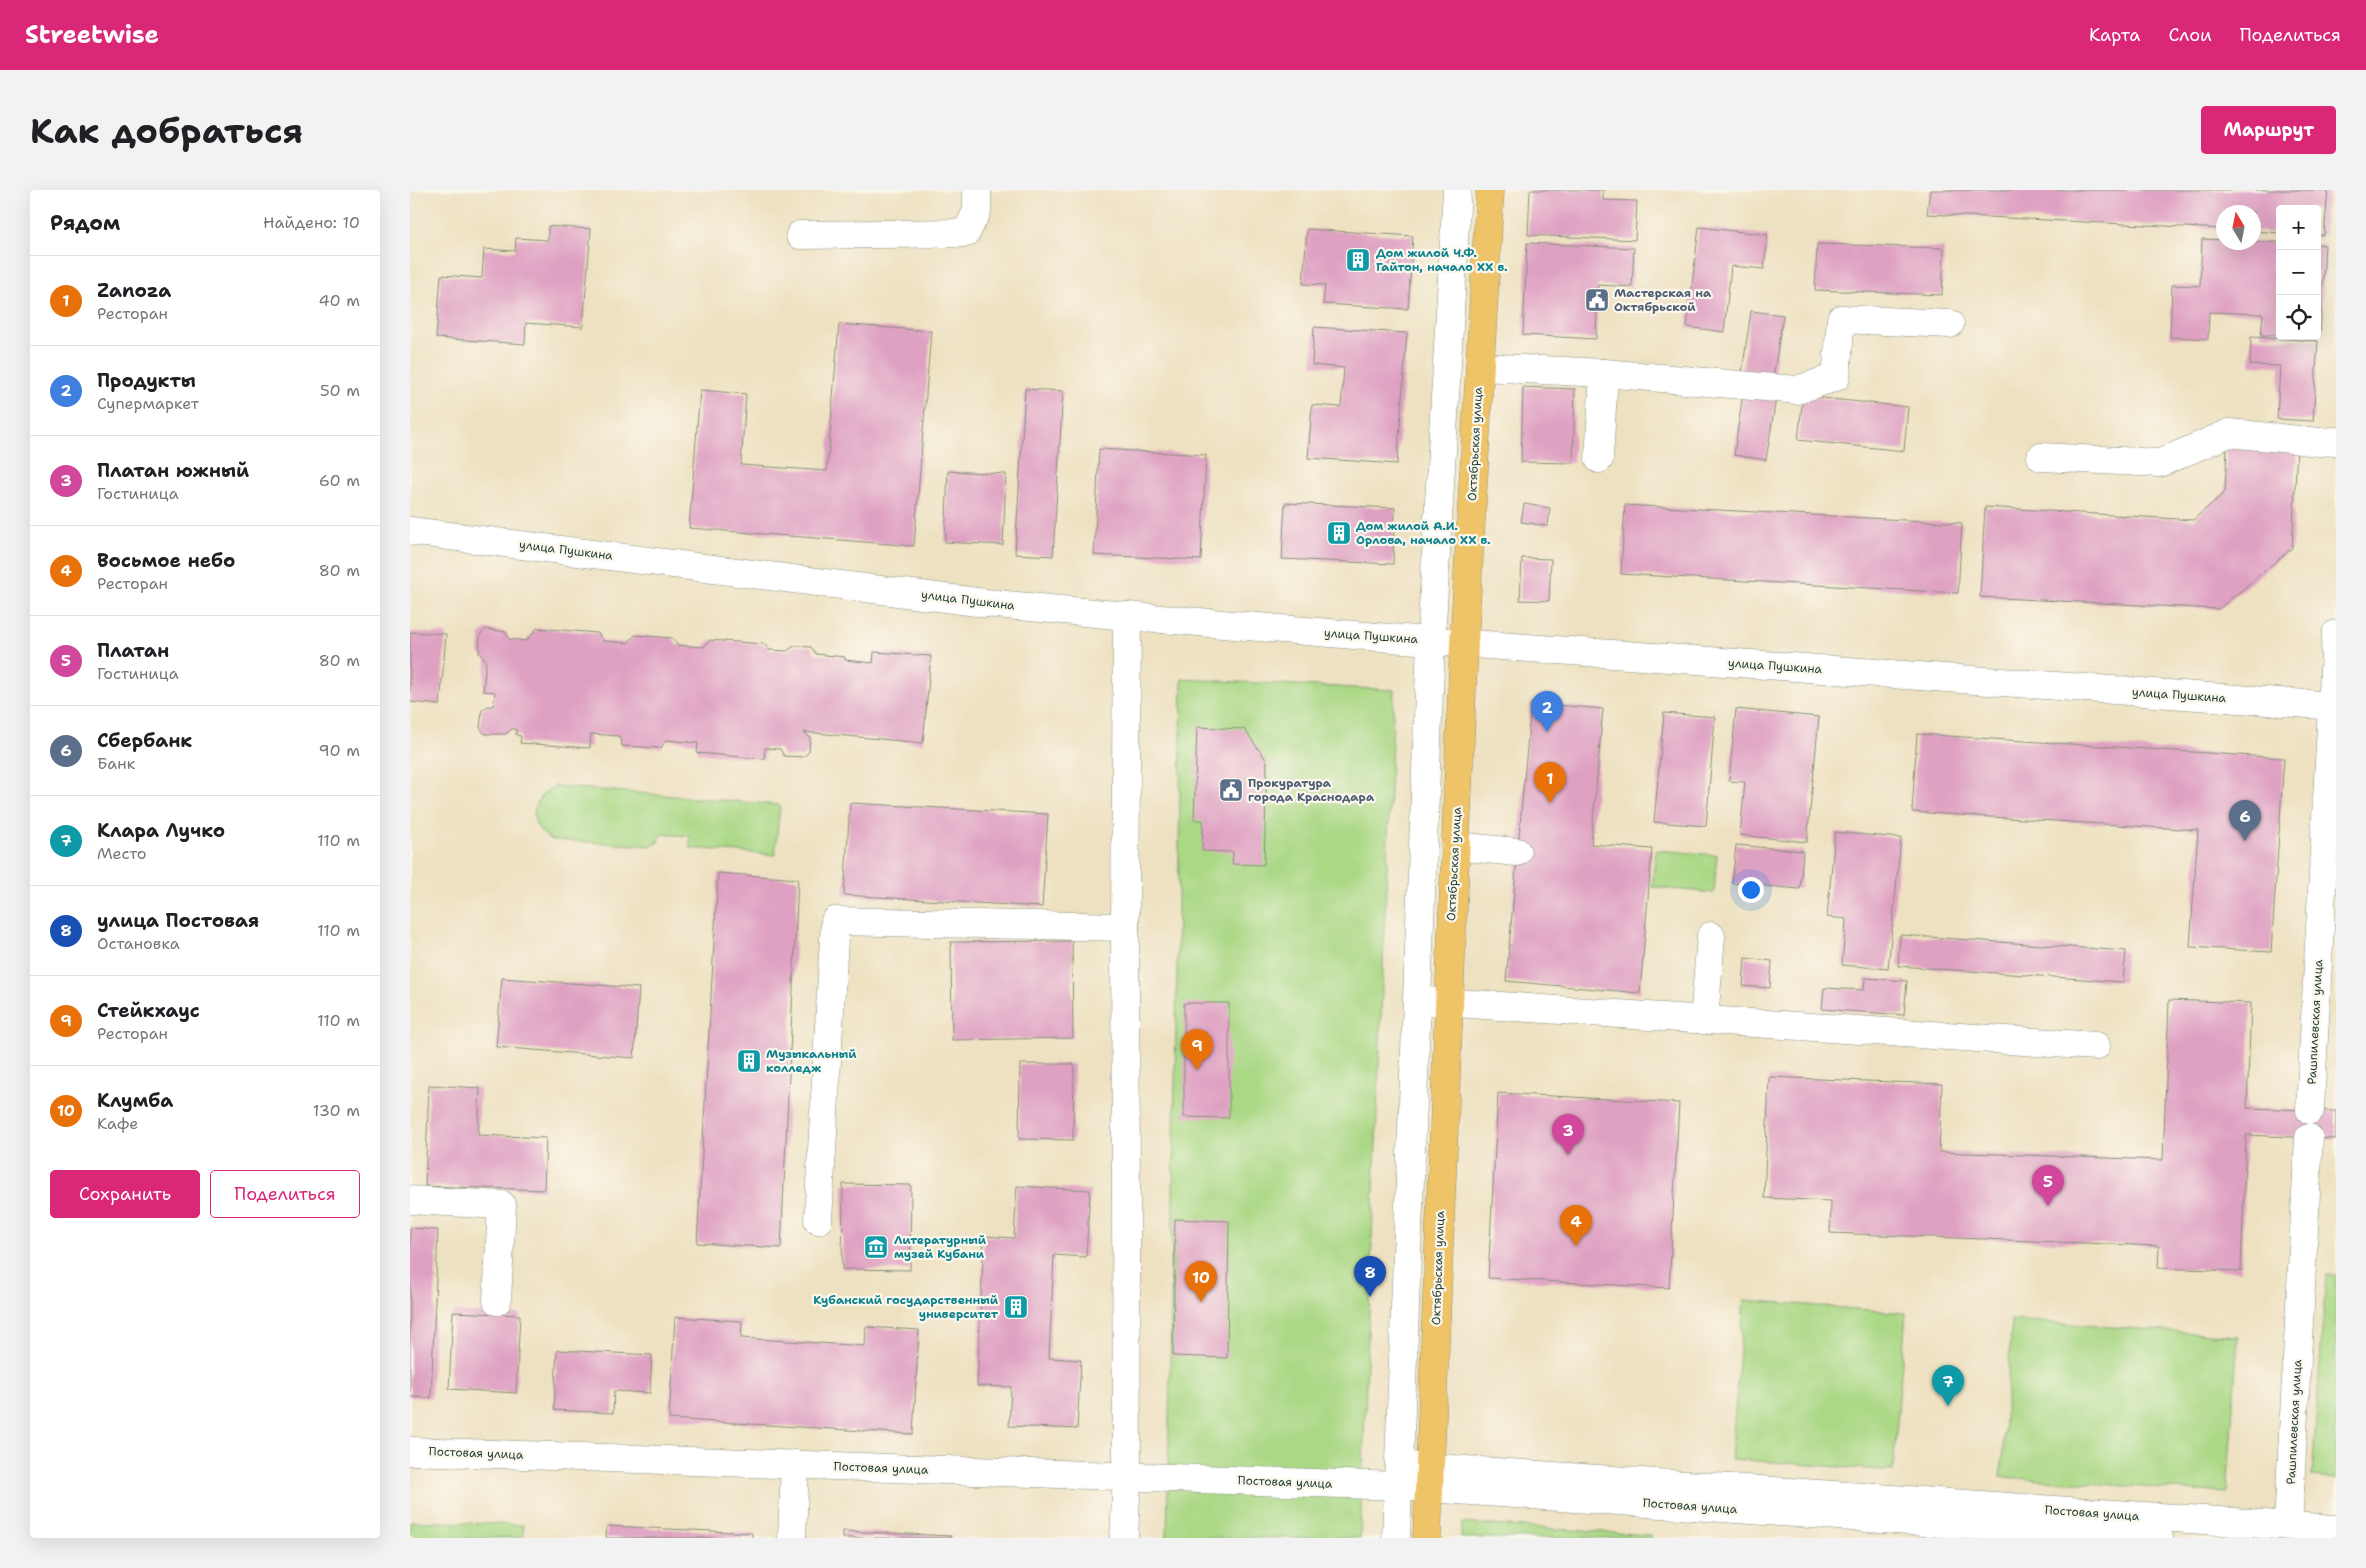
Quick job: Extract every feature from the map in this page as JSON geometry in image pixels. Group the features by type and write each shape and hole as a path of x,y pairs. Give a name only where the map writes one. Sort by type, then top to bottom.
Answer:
{"main road":[{"name":"Октябрьская улица","path":"1427,1538 1464,643 1490,190"}],"street":[{"path":"800,235 966,233 976,211 977,190"},
{"path":"1396,1538 1431,640 1457,190"},
{"path":"1480,367 1604,373 1796,390 1836,378 1841,319 1950,324"},
{"path":"1599,459 1604,373"},
{"path":"2041,457 2160,463 2229,433 2320,442 2336,441"},
{"name":"улица Пушкина","path":"410,531 985,603 1127,616 1464,643 2334,706"},
{"path":"1124,1538 1127,1476 1125,927 1127,616"},
{"name":"Рашпилевская улица","path":"2310,1110 2334,706 2336,634"},
{"path":"1455,846 1518,852"},
{"path":"818,1220 835,921 1125,927"},
{"path":"1704,1020 1711,936"},
{"path":"1417,1001 2096,1046"},
{"name":"Рашпилевская улица","path":"2288,1526 2309,1138"},
{"path":"410,1200 502,1205 496,1301"},
{"name":"Постовая улица","path":"410,1450 1127,1476 1399,1476 2336,1529"},
{"path":"792,1538 795,1464"},
{"name":"Постовая улица","path":"1430,1478 2159,1538"}],"green space":[{"path":"1182,679 1394,690 1360,1538 1167,1538"},
{"path":"555,786 780,805 775,855 690,848 690,836 662,834 657,843 650,846 552,840 538,827 534,812 540,798 546,791"},
{"path":"1656,850 1717,855 1714,893 1652,887"},
{"path":"2326,1275 2336,1275 2336,1479 2312,1477"},
{"path":"1744,1300 1906,1313 1893,1471 1731,1459"},
{"path":"2012,1320 2238,1336 2227,1493 2001,1477"},
{"path":"410,1521 523,1525 523,1538 410,1538"},
{"path":"1462,1523 1650,1535 1652,1538 1461,1538"}],"building":[{"path":"1530,190 1603,190 1603,200 1637,201 1635,240 1528,235"},
{"path":"1930,190 2328,190 2324,235 2321,235 2321,205 2276,205 2276,233 2261,232 2261,205 2216,205 2216,229 1927,214"},
{"path":"548,226 591,229 583,327 526,323 525,344 436,338 441,275 482,278 484,249 515,251 516,238 548,240"},
{"path":"1699,227 1768,235 1764,269 1731,266 1724,332 1687,327"},
{"name":"Дом жилой Ч.Ф. Гайтон, начало XX в.","path":"1307,229 1413,236 1408,309 1323,304 1325,285 1303,284"},
{"path":"2202,239 2216,240 2216,250 2261,250 2261,242 2276,242 2276,335 2261,335 2263,314 2209,312 2208,339 2170,337 2172,285 2200,286"},
{"path":"1527,243 1634,248 1632,287 1598,285 1596,339 1523,335"},
{"path":"1817,244 1944,248 1942,295 1815,290"},
{"path":"2321,244 2325,245 2321,319"},
{"path":"1751,311 1783,315 1773,378 1742,373"},
{"path":"839,324 931,331 914,546 689,528 700,390 746,394 741,465 827,471"},
{"path":"1314,327 1407,333 1397,464 1308,458 1312,405 1341,407 1344,368 1312,365"},
{"path":"2251,337 2276,340 2318,341 2313,421 2277,419 2280,366 2250,365"},
{"path":"1523,387 1575,389 1573,463 1521,462"},
{"path":"1025,389 1063,391 1053,556 1015,554"},
{"path":"1743,393 1776,398 1766,460 1734,455"},
{"path":"1803,396 1908,407 1904,451 1798,440"},
{"path":"2227,447 2297,448 2292,548 2219,609 1980,597 1985,507 2193,520 2225,492"},
{"path":"1099,449 1206,455 1201,560 1094,555"},
{"path":"948,471 1006,474 1003,545 945,542"},
{"name":"Дом жилой А.И. Орлова, начало XX в.","path":"1285,503 1395,508 1393,564 1282,559"},
{"path":"1524,504 1550,508 1548,526 1521,522"},
{"path":"1625,505 1962,523 1958,593 1621,574"},
{"path":"1522,558 1551,559 1549,601 1520,600"},
{"path":"537,628 598,633 603,641 628,643 635,635 673,638 677,645 704,647 710,640 765,644 769,650 787,651 794,646 811,647 816,654 845,657 845,660 873,663 874,652 931,656 923,743 804,732 810,738 809,752 803,757 784,756 780,749 765,748 764,759 697,753 698,743 666,740 661,748 622,746 619,736 591,734 590,748 520,743 521,736 516,735 516,729 512,729 505,734 485,734 480,728 482,710 488,706 493,706 495,692 483,691 486,660 479,653 480,635 486,629 506,632 509,639 526,641"},
{"path":"410,632 446,634 440,705 410,702"},
{"path":"1531,703 1603,709 1591,844 1652,849 1640,993 1506,981"},
{"path":"1736,709 1819,717 1807,842 1740,835 1745,782 1729,781"},
{"path":"1664,713 1715,717 1706,826 1654,822"},
{"name":"Прокуратура города Краснодара","path":"1197,727 1244,729 1267,761 1264,865 1232,864 1233,852 1202,851 1203,820 1194,820"},
{"path":"1917,734 2284,758 2271,952 2190,947 2198,830 1912,812"},
{"path":"850,803 1048,814 1042,907 844,895"},
{"path":"1835,832 1901,838 1888,969 1842,965 1846,919 1827,917"},
{"path":"1736,845 1803,851 1800,889 1732,883"},
{"name":"Музыкальный колледж","path":"718,873 798,879 781,1248 697,1243"},
{"path":"1900,935 2126,951 2123,982 1898,966"},
{"path":"1072,941 1073,1038 952,1040 951,942"},
{"path":"1745,958 1772,961 1770,988 1743,986"},
{"path":"502,978 639,988 634,1058 496,1047"},
{"path":"1865,978 1907,981 1904,1015 1822,1009 1824,988 1864,990"},
{"path":"2169,1000 2251,1003 2247,1108 2336,1111 2336,1139 2246,1135 2241,1271 2158,1268 2159,1246 1830,1233 1831,1201 1764,1198 1769,1077 1942,1084 1939,1152 2163,1160"},
{"path":"1184,1003 1229,1003 1229,1118 1184,1117"},
{"path":"1020,1064 1074,1064 1073,1140 1019,1139"},
{"path":"429,1085 480,1088 478,1135 546,1138 544,1190 425,1186"},
{"path":"1498,1093 1679,1103 1669,1288 1488,1278"},
{"path":"843,1184 911,1185 910,1270 842,1269"},
{"name":"Кубанский государственный университет","path":"1017,1186 1090,1190 1086,1257 1054,1255 1049,1358 1081,1360 1077,1429 1009,1426 1011,1387 977,1386 984,1236 1014,1238"},
{"path":"1175,1219 1229,1221 1227,1358 1173,1356"},
{"path":"410,1228 438,1230 431,1398 410,1397"},
{"path":"453,1312 520,1315 516,1393 449,1389"},
{"path":"675,1317 742,1321 741,1338 865,1346 866,1327 919,1330 913,1434 669,1419"},
{"path":"557,1350 652,1355 650,1393 614,1391 613,1413 554,1410"},
{"path":"607,1526 752,1533 752,1538 606,1538"},
{"path":"843,1531 951,1536 950,1538 843,1538"}],"place":[{"name":"Дом жилой Ч.Ф. Гайтон, начало XX в.","path":"1358,260"},
{"name":"Мастерская на Октябрьской","path":"1597,300"},
{"name":"Дом жилой А.И. Орлова, начало XX в.","path":"1339,533"},
{"name":"Продукты","path":"1547,732"},
{"name":"Прокуратура города Краснодара","path":"1231,790"},
{"name":"Zanoza","path":"1550,803"},
{"name":"Сбербанк","path":"2245,841"},
{"name":"Музыкальный колледж","path":"749,1061"},
{"name":"Стейкхаус","path":"1197,1070"},
{"name":"Платан южный","path":"1568,1155"},
{"name":"Платан","path":"2048,1206"},
{"name":"Восьмое небо","path":"1576,1246"},
{"name":"Литературный музей Кубани","path":"876,1247"},
{"name":"улица Постовая","path":"1370,1297"},
{"name":"Клумба","path":"1201,1302"},
{"name":"Кубанский государственный университет","path":"1016,1307"},
{"name":"Клара Лучко","path":"1948,1406"}]}
